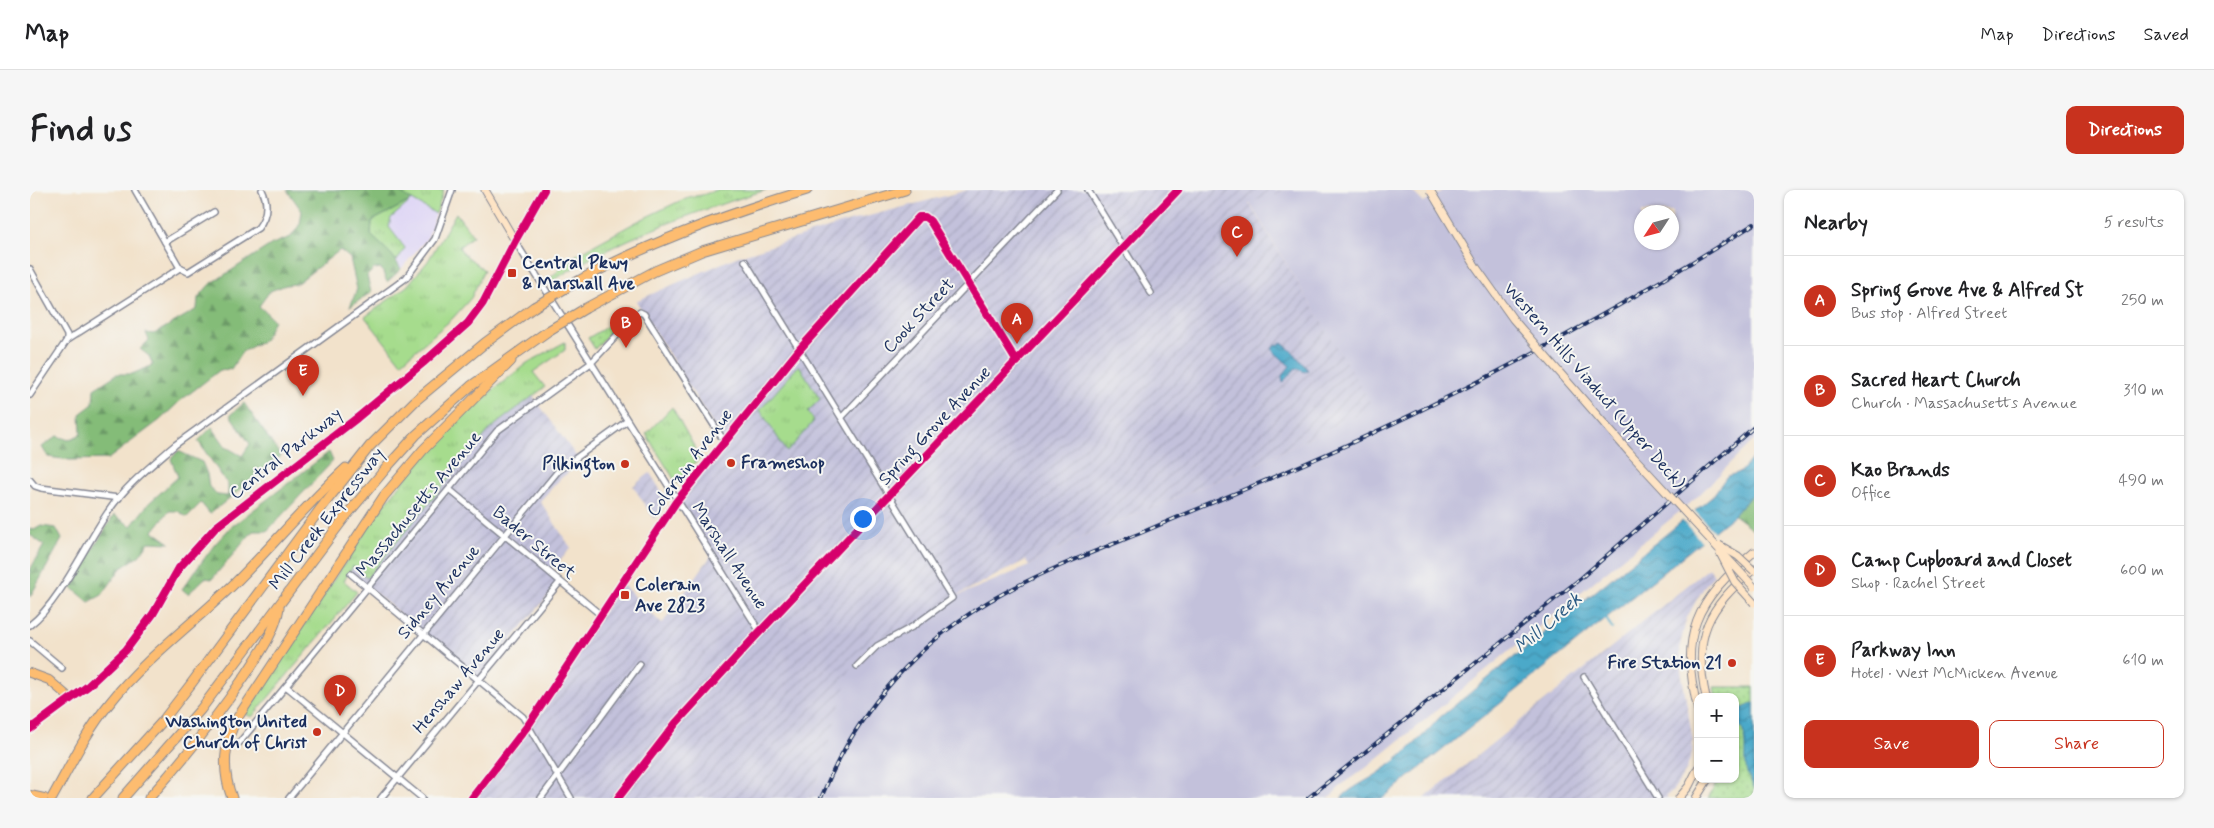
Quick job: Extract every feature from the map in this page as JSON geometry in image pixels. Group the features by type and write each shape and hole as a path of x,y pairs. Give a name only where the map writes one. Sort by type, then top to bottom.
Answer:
{"highway":[{"name":"Mill Creek Expressway","path":"93,798 161,722 191,684 321,508 370,446 415,400 479,348 534,307 571,285 624,257 678,234 722,217 807,190"},
{"name":"Mill Creek Expressway","path":"123,798 190,722 279,608 362,495 405,448 471,386 548,331 654,271 702,251 905,190"},
{"path":"1430,190 1442,212"},
{"path":"232,798 228,785 225,758 229,736 238,717 384,496 429,443 487,386 522,348"},
{"path":"52,798 80,746 108,704 156,654 237,581 321,492 370,446"},
{"path":"149,798 206,730 236,689 276,624 279,608"}],"main road":[{"name":"Marshall Avenue","path":"485,190 515,241"},
{"name":"Central Parkway","path":"30,728 100,676 126,650 153,614 179,568 216,527 364,412 458,333 483,303 544,190"},
{"name":"Spring Grove Avenue","path":"618,798 676,723 1178,190"},
{"name":"Western Hills Viaduct (Upper Deck)","path":"1430,190 1476,267 1513,319 1629,452 1754,587"},
{"path":"1442,212 1479,271 1518,324 1628,450 1713,540 1754,587"},
{"path":"1705,693 1700,660 1705,630 1722,598 1754,570 1713,540"},
{"path":"1713,540 1732,577 1754,603"},
{"path":"1695,693 1690,659 1691,639 1696,623 1715,589 1754,552"},
{"path":"30,673 49,680 71,699"},
{"path":"1679,798 1689,786 1694,776"},
{"path":"1696,798 1705,783"},
{"path":"30,795 44,798"}],"street":[{"path":"135,190 180,268 188,272 253,232 262,224 267,207 262,190"},
{"path":"30,625 49,606 109,510 119,498 175,445 406,278 435,239 452,190"},
{"name":"Cook Street","path":"842,417 1057,190"},
{"path":"1088,190 1151,294"},
{"path":"165,242 214,212"},
{"name":"Colerain Avenue","path":"472,798 528,724 602,616 676,502 799,350 913,222 922,217 930,221 968,284"},
{"name":"Marshall Avenue","path":"515,241 676,502 760,632"},
{"path":"745,261 952,598 912,627 877,646 857,666"},
{"path":"30,395 67,340 180,268"},
{"path":"30,269 65,331 67,340"},
{"path":"968,284 1017,362"},
{"name":"Massachusetts Avenue","path":"239,743 497,431 591,362 640,312 644,314 724,441"},
{"name":"Sidney Avenue","path":"289,798 558,471 627,421"},
{"path":"30,480 35,486 41,488 119,498"},
{"name":"Bader Street","path":"450,490 602,616"},
{"path":"352,574 524,718 571,798"},
{"name":"Henshaw Avenue","path":"381,798 560,582"},
{"path":"30,641 62,668"},
{"path":"541,798 640,664"},
{"path":"1584,677 1658,798"},
{"path":"287,687 422,798"}],"shaded area":[{"path":"968,190 1290,190 1249,203 1374,407 1250,467 1076,539 1029,566 1026,560 952,598 819,777 811,798 472,798 529,724 622,584 662,624 711,556 676,502 723,441 636,301 736,257 850,221"},
{"path":"1290,190 1411,190 1424,203 1444,190 1754,190 1754,440 1695,499 1366,768 1345,782 1329,798 811,798 819,777 852,664 884,638 912,627 952,598 1029,566 1076,539 1250,467 1373,407 1249,202"},
{"path":"412,200 436,214 428,237 401,269 397,261 405,248 389,227 391,218"},
{"path":"533,396 581,463 561,478 540,501 571,548 549,572 560,582 478,679 350,572 354,566 366,578 491,428"},
{"path":"650,473 666,499 654,519 633,486"},
{"path":"1709,568 1714,575 1706,584 1686,620 1680,645 1681,670 1693,741 1692,753 1686,771 1673,790 1666,796 1668,798 1425,798"}],"green space":[{"path":"287,190 396,190 412,200 372,221 371,235 392,255 401,269 387,282 381,268 374,269 367,276 371,292 350,307 357,289 350,258 340,250 296,284 286,285 270,291 259,306 274,320 264,340 242,352 231,369 220,370 180,401 160,420 108,459 70,460 48,457 42,447 57,436 69,440 81,434 80,414 93,404 94,389 117,374 132,374 153,365 149,356 140,349 149,340 146,333 154,334 197,309 198,298 209,285 272,244 291,237 300,224 302,211"},
{"path":"396,190 444,190 436,214 412,200 391,218 389,227 405,248 397,261 371,235 372,221 411,200"},
{"path":"717,190 766,190 655,228 602,253 551,282 549,279 576,255 638,221 688,197"},
{"path":"456,213 473,236 459,247 463,253 484,270 471,298 452,319 401,363 365,317 407,286 428,261"},
{"path":"623,317 595,349 588,338"},
{"path":"565,342 565,350 533,372 545,387 491,428 367,578 353,566 344,581 357,592 252,717 245,714 380,510 426,454 468,410 527,363"},
{"path":"799,365 820,399 808,411 814,421 787,452 760,410"},
{"path":"244,403 281,456 210,514 201,503 187,517 178,511 169,511 153,531 170,543 149,542 139,556 121,568 102,595 89,602 70,586 114,515 131,526 149,503 178,477 171,459 178,451 202,462 207,474 209,487 218,495 228,496 228,485 198,441 212,427 226,447 242,456 250,444 230,415"},
{"path":"672,407 700,457 677,484 646,434"},
{"path":"329,452 333,461 267,531 253,531 212,579 205,578 188,594 182,589 215,544 231,527"},
{"path":"1754,492 1754,530 1734,515"},
{"path":"41,526 56,528 62,539 30,597 30,570 44,545 30,535 30,529 34,530"},
{"path":"1714,687 1754,687 1754,798 1708,798 1717,783 1739,783 1739,693 1715,693"}],"water":[{"path":"1282,343 1293,352 1308,370 1305,372 1296,368 1283,382 1282,376 1290,366 1272,350 1274,346"},
{"path":"1754,456 1754,492 1734,515 1383,798 1341,798 1402,755 1439,718 1712,497 1727,476 1741,472"},
{"path":"1754,703 1754,788 1747,773 1745,738 1739,726 1739,708"}],"pier":[{"path":"1693,509 1715,533 1703,543 1681,519"}],"waterway":[{"path":"1606,618 1612,629"}],"railway":[{"path":"821,798 853,735 894,679 945,631 974,611 1004,593 1055,568 1288,471 1424,409 1520,360 1615,308 1754,224"},
{"path":"1308,798 1581,578 1754,427"}],"cycle path":[{"path":"30,729 88,686 126,650 153,614 179,568 216,527 357,418 468,323 483,303 544,190"},
{"path":"618,798 676,723 753,639 1178,190"},
{"path":"472,798 529,724 676,502 799,350 919,217 925,217 930,221 1017,362"}],"place":[{"name":"Kao Brands","path":"1237,257"},
{"name":"Central Pkwy & Marshall Ave","path":"512,273"},
{"name":"Spring Grove Ave & Alfred St","path":"1017,344"},
{"name":"Sacred Heart Church","path":"626,348"},
{"name":"Parkway Inn","path":"303,396"},
{"name":"Frameshop","path":"731,463"},
{"name":"Pilkington","path":"625,464"},
{"name":"Colerain Ave 2823","path":"625,595"},
{"name":"Fire Station 21","path":"1732,663"},
{"name":"Camp Cupboard and Closet","path":"340,716"},
{"name":"Washington United Church of Christ","path":"317,732"}],"water label":[{"name":"Mill Creek","path":"1548,623"}]}
